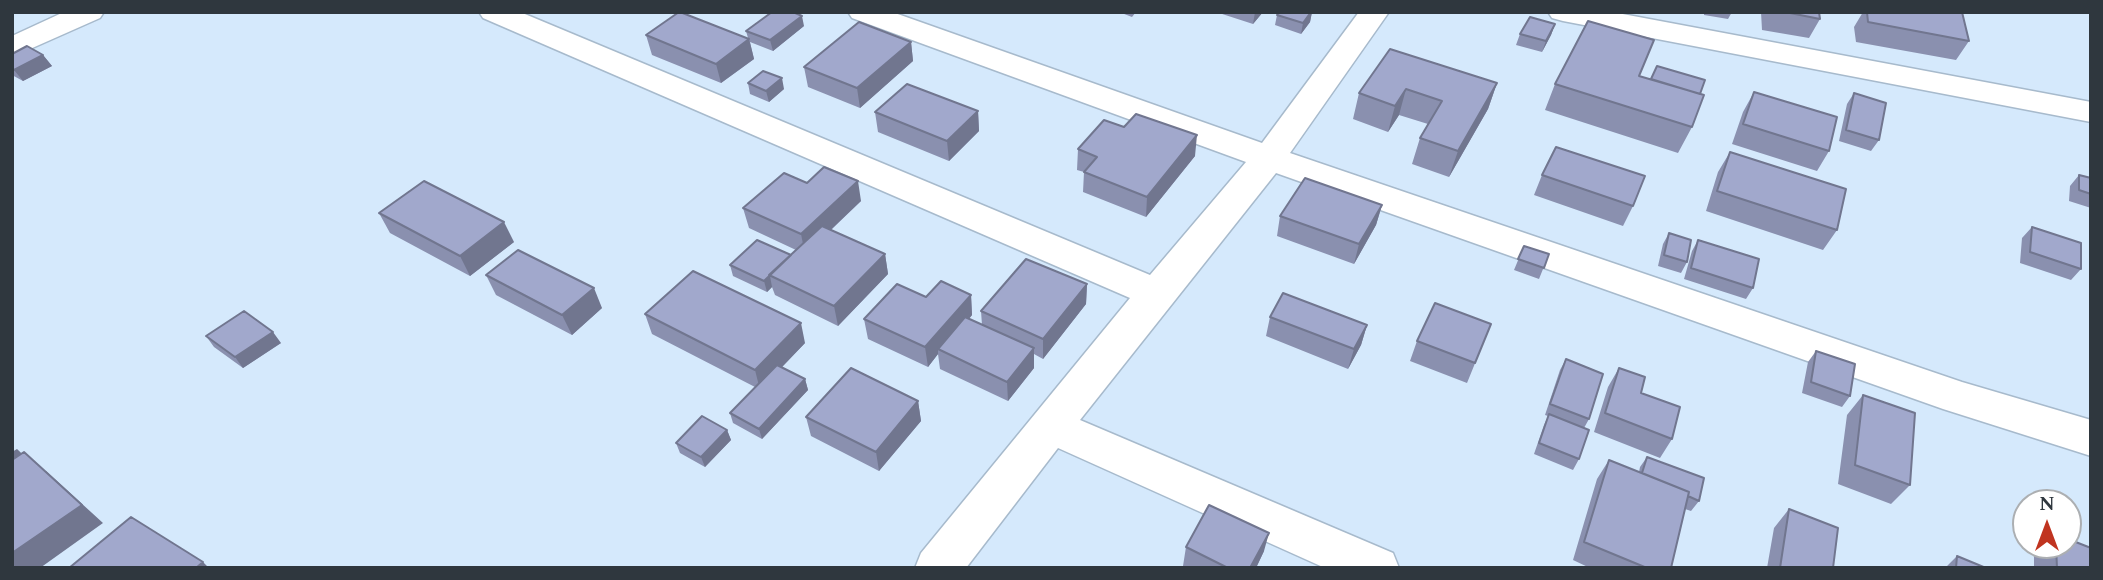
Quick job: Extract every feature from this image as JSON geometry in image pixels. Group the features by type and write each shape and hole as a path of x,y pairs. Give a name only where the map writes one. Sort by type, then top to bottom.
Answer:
{"street":[{"path":"12,48 43,20 89,12"},
{"path":"494,12 1156,293"},
{"path":"863,12 1269,158 1958,397 2091,438"},
{"path":"938,568 1156,293 1269,158 1374,12"},
{"path":"1563,12 2091,111"},
{"path":"1050,426 1376,568"}],"building":[{"path":"679,12 749,39 716,64 646,35"},
{"path":"772,12 793,12 802,16 770,40 746,31"},
{"path":"1279,12 1311,12 1303,23 1277,15"},
{"path":"1785,12 1819,12 1820,19"},
{"path":"1867,12 1962,12 1969,41 1868,22"},
{"path":"1530,17 1555,24 1546,41 1520,34"},
{"path":"1588,21 1654,40 1639,76 1704,95 1692,127 1555,84"},
{"path":"859,22 911,42 857,88 804,67"},
{"path":"27,46 43,55 12,69 12,54"},
{"path":"1390,49 1497,83 1458,151 1420,138 1442,101 1406,89 1395,106 1359,93"},
{"path":"1657,66 1705,80 1700,94 1651,79"},
{"path":"763,71 782,78 766,91 748,83"},
{"path":"907,84 978,111 947,141 875,112"},
{"path":"1754,92 1837,117 1829,151 1743,124"},
{"path":"1854,93 1886,103 1879,140 1846,130"},
{"path":"1136,114 1197,135 1147,197 1084,172 1097,157 1078,149 1104,120 1124,127"},
{"path":"1556,147 1645,176 1633,206 1542,175"},
{"path":"1730,152 1846,189 1837,230 1717,191"},
{"path":"824,167 858,181 801,234 743,208 784,173 807,183"},
{"path":"2079,175 2091,178 2091,194 2079,190"},
{"path":"1305,178 1382,205 1359,244 1280,216"},
{"path":"424,181 504,222 460,256 379,213"},
{"path":"822,226 885,254 834,306 769,275"},
{"path":"2032,227 2081,243 2081,269 2030,252"},
{"path":"1669,233 1691,240 1687,262 1664,255"},
{"path":"757,240 791,255 764,281 730,265"},
{"path":"1698,240 1759,259 1753,288 1691,268"},
{"path":"1524,246 1549,254 1544,268 1518,259"},
{"path":"518,250 594,288 562,315 486,275"},
{"path":"1026,259 1087,284 1043,339 981,311"},
{"path":"693,271 801,323 755,370 645,314"},
{"path":"941,281 971,295 925,347 864,319 897,284 926,297"},
{"path":"1283,293 1367,325 1354,349 1270,317"},
{"path":"1435,303 1491,324 1475,363 1417,341"},
{"path":"244,311 273,332 235,357 206,336"},
{"path":"965,317 1034,348 1007,382 938,349"},
{"path":"1816,351 1855,364 1850,396 1811,382"},
{"path":"1566,359 1603,374 1589,419 1550,404"},
{"path":"777,365 805,379 759,429 730,413"},
{"path":"851,368 918,401 876,452 806,417"},
{"path":"1619,368 1645,377 1641,393 1680,407 1672,439 1605,413"},
{"path":"1863,395 1915,413 1910,485 1855,465"},
{"path":"1549,414 1589,430 1579,459 1539,443"},
{"path":"702,416 727,430 701,457 676,443"},
{"path":"24,452 82,505 12,553 12,460"},
{"path":"1647,457 1704,478 1699,501 1688,496 1689,492 1642,473"},
{"path":"1609,460 1689,492 1671,568 1647,568 1584,542"},
{"path":"1209,505 1269,533 1250,568 1228,568 1186,547"},
{"path":"1789,509 1838,528 1833,568 1780,568"},
{"path":"131,517 203,562 196,568 69,568"},
{"path":"2082,544 2091,548 2091,568 2057,568 2057,559 2082,559"},
{"path":"1957,556 1986,568 1956,568"}]}
